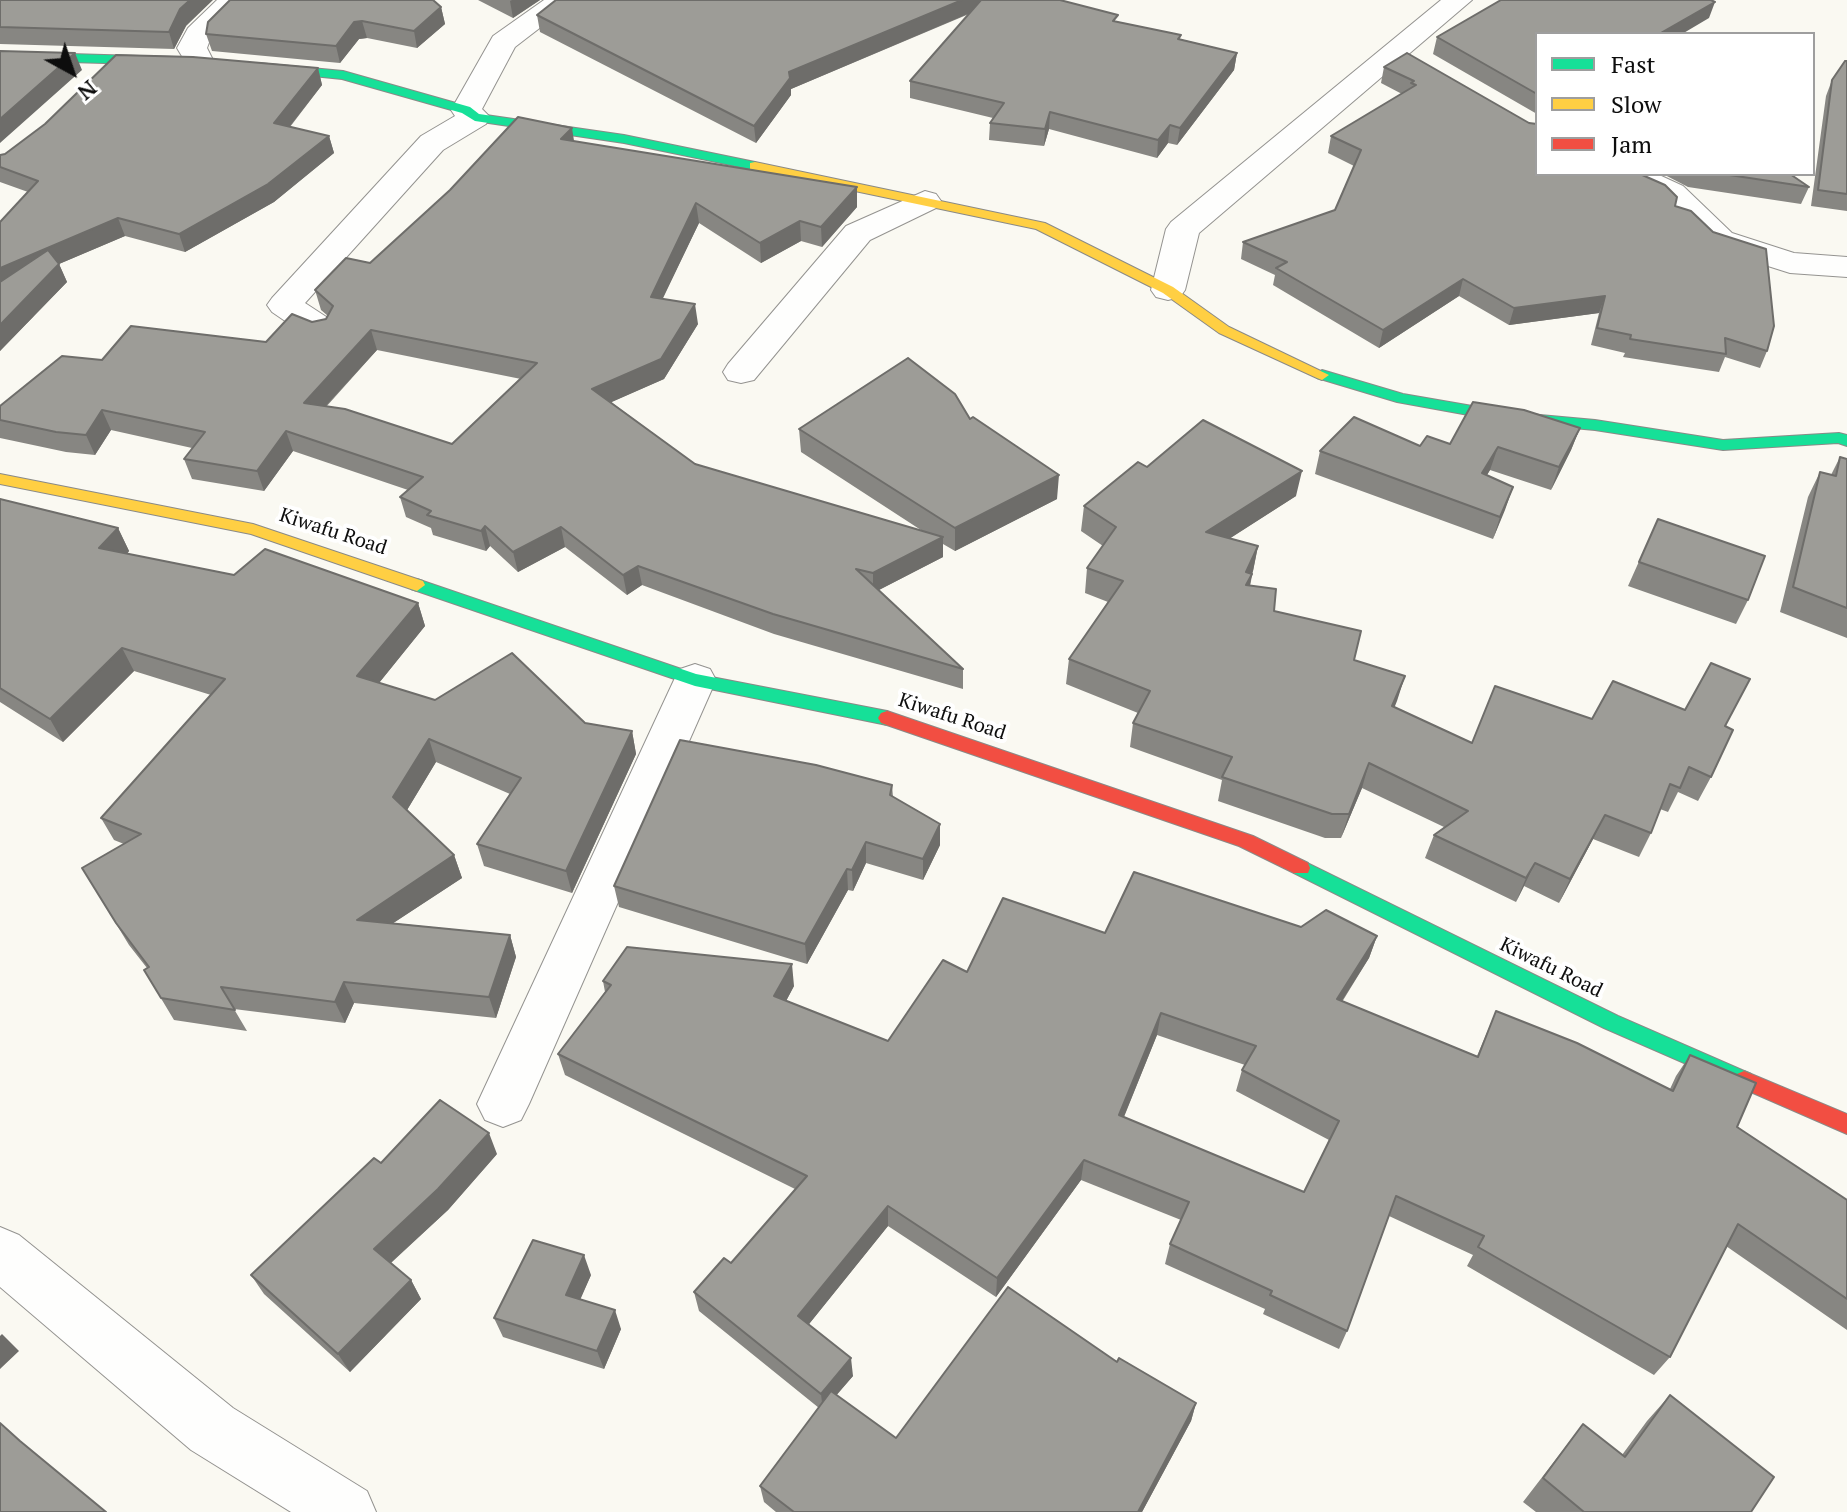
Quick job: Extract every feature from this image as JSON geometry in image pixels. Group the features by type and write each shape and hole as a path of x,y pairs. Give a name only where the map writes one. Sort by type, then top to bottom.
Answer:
{"street":[{"path":"206,63 192,48 198,34 233,0"},
{"path":"319,328 284,305 432,143 471,114 503,42 562,0"},
{"path":"1168,290 1183,229 1412,57 1458,0"},
{"path":"0,56 206,63"},
{"path":"83,90 115,59"},
{"path":"240,65 343,75 471,114 624,139 1040,226 1168,290 1224,330 1316,373 1402,399 1507,417 1595,425 1723,445 1839,438 1847,441"},
{"path":"1635,176 1672,193 1720,240 1790,263 1847,267"},
{"path":"741,372 858,233 925,201"},
{"name":"Kiwafu Road","path":"0,479 253,529 695,680 900,721 1246,841 1611,1022 1847,1124"},
{"path":"503,1104 695,680"},
{"path":"0,1253 212,1429 346,1512"}],"building":[{"path":"0,0 190,0 180,9 169,32 0,27"},
{"path":"230,0 433,0 441,7 414,31 354,22 336,46 206,34 208,22"},
{"path":"556,0 962,0 789,72 790,78 754,126 537,15"},
{"path":"981,0 1060,0 1118,15 1113,21 1181,35 1178,39 1237,53 1180,128 1170,125 1158,140 1050,112 1045,129 990,123 1004,103 910,81"},
{"path":"1501,0 1715,2 1662,32 1535,32 1535,93 1437,37"},
{"path":"0,51 75,53 0,119"},
{"path":"1407,53 1535,124 1535,176 1645,176 1665,185 1677,197 1675,206 1691,211 1713,232 1766,249 1774,326 1767,351 1725,338 1726,354 1630,339 1631,335 1597,328 1605,296 1514,308 1463,279 1383,330 1276,268 1287,262 1243,242 1335,210 1361,150 1331,136 1416,85 1411,83 1414,81 1384,67"},
{"path":"116,55 193,57 318,68 274,123 329,136 268,184 179,234 118,218 0,268 0,222 38,181 0,167 0,155 45,124"},
{"path":"1845,61 1847,194 1818,190 1832,80"},
{"path":"518,117 572,128 561,139 857,187 821,227 800,221 760,243 696,203 651,297 695,304 661,359 592,389 695,464 943,537 873,573 856,569 963,669 773,614 638,566 623,575 561,527 513,552 485,526 481,531 427,515 431,511 400,497 423,477 286,431 257,471 184,459 205,432 102,410 86,435 0,420 0,406 62,356 102,360 131,326 266,342 292,314 312,322 326,319 333,306 315,290 346,258 370,263 450,190","holes":["371,330 537,363 452,444 345,409 304,403"]},
{"path":"1736,176 1793,176 1809,187"},
{"path":"48,250 59,264 0,325 0,282"},
{"path":"908,358 955,394 970,419 973,417 1059,475 955,528 799,429"},
{"path":"1473,402 1524,410 1580,428 1559,467 1498,447 1482,473 1513,487 1500,517 1320,451 1354,417 1420,446 1427,436 1450,444"},
{"path":"1203,420 1302,471 1206,532 1258,546 1246,572 1252,574 1246,585 1276,589 1274,611 1361,631 1354,660 1405,676 1392,706 1472,743 1495,686 1592,719 1613,681 1685,710 1711,663 1750,679 1725,726 1733,730 1711,777 1689,767 1680,788 1670,784 1651,833 1605,815 1570,879 1535,863 1526,878 1434,835 1468,811 1369,763 1349,814 1332,814 1222,777 1232,757 1133,723 1150,691 1069,659 1123,581 1087,568 1116,527 1084,506 1138,462 1147,467"},
{"path":"1840,457 1847,459 1847,608 1793,587 1820,472 1836,476"},
{"path":"0,499 118,528 99,548 234,575 265,549 418,603 357,676 435,700 512,653 585,723 632,731 566,871 477,844 521,778 429,739 393,797 454,855 357,920 510,935 489,997 344,982 335,1002 221,987 235,1010 161,998 144,970 149,967 116,923 82,868 141,834 101,818 225,679 122,648 50,719 0,688"},
{"path":"1658,519 1765,556 1748,600 1639,562"},
{"path":"680,740 816,765 892,785 890,795 940,824 923,859 866,842 852,870 847,869 805,944 614,886"},
{"path":"1134,872 1301,927 1326,910 1377,936 1337,999 1478,1057 1496,1011 1577,1043 1673,1091 1690,1055 1756,1083 1737,1127 1847,1200 1847,1299 1738,1224 1670,1357 1478,1247 1484,1236 1396,1196 1347,1331 1270,1295 1272,1291 1170,1244 1189,1202 1084,1160 997,1278 888,1206 798,1316 851,1358 821,1394 694,1292 724,1258 731,1263 807,1176 558,1054 611,985 603,981 627,947 792,964 774,996 888,1041 943,960 967,972 1003,898 1105,933","holes":["1161,1013 1256,1046 1242,1070 1339,1121 1304,1192 1119,1115"]},
{"path":"440,1100 489,1133 438,1189 374,1249 411,1280 338,1354 251,1275 374,1158 381,1163"},
{"path":"533,1240 584,1255 566,1295 615,1310 597,1351 494,1318"},
{"path":"1008,1287 1117,1362 1119,1358 1196,1403 1138,1512 794,1512 760,1486 831,1391 896,1438"},
{"path":"1670,1395 1774,1477 1751,1512 1584,1512 1543,1478 1583,1424 1625,1457"},
{"path":"0,1423 20,1441 106,1512 0,1512"}],"traffic: fast":[{"path":"0,56 174,61"},
{"path":"258,67 343,75 466,110 475,117 624,139 755,166"},
{"path":"1322,375 1402,399 1507,417 1595,425 1723,445 1839,438 1847,441"},
{"path":"417,585 695,680 887,718"},
{"path":"1301,868 1611,1022 1744,1080"}],"traffic: slow":[{"path":"755,166 1040,226 1168,290 1224,330 1322,375"},
{"path":"0,479 253,529 417,585"}],"traffic: jam":[{"path":"887,718 1246,841 1301,868"},
{"path":"1744,1080 1847,1124"}]}
